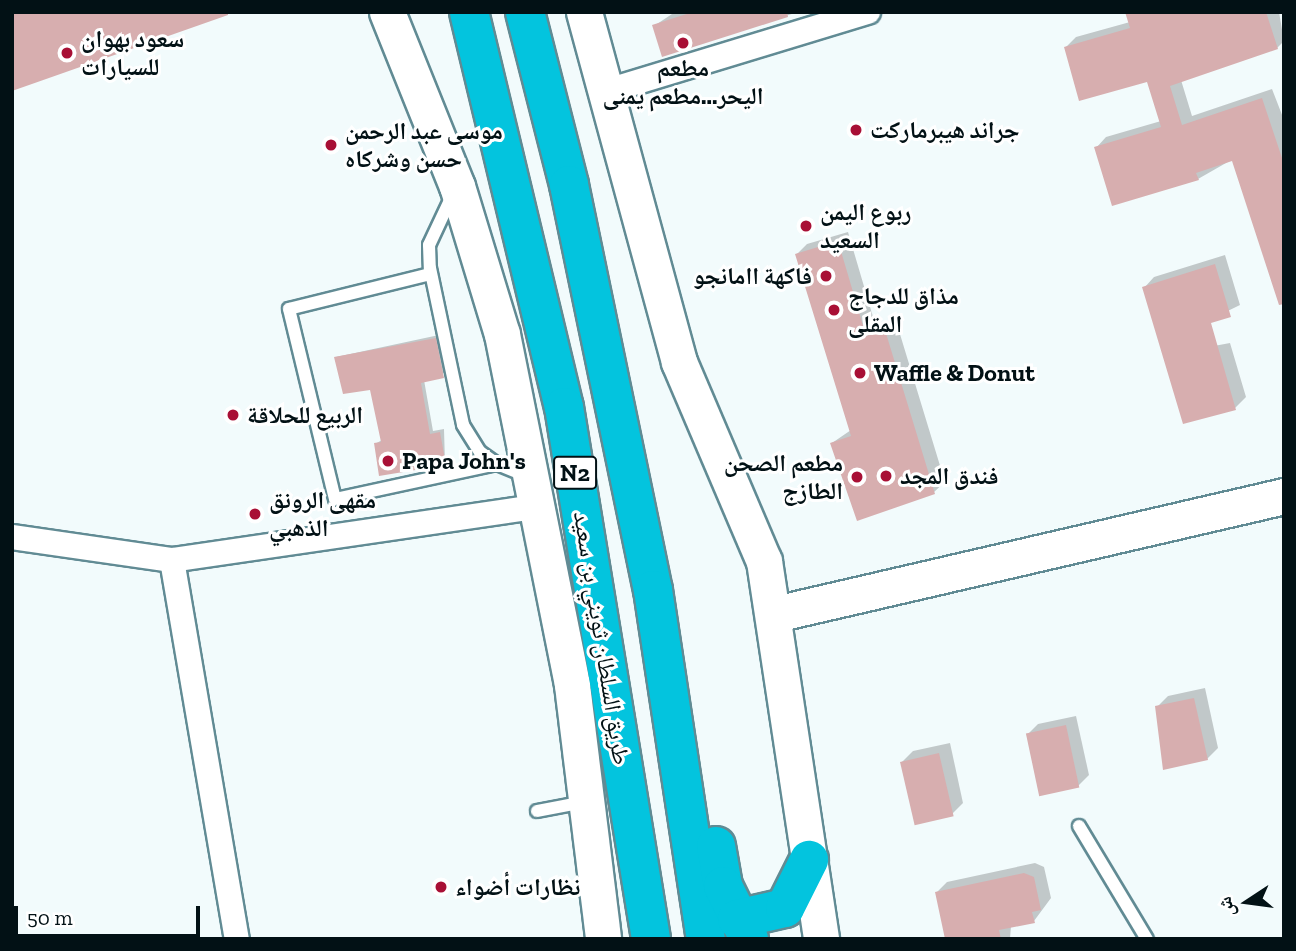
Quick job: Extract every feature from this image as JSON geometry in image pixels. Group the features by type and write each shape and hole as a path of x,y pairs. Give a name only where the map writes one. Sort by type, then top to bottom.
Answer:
{"highway":[{"name":"طريق السلطان ثويني بن سعيد","path":"469,12 564,407 651,939"},
{"name":"N2","path":"525,12 569,185 653,590 731,932"},
{"path":"731,932 785,908 809,860"}],"street":[{"path":"387,12 457,186 502,334 534,493 587,801 603,939"},
{"path":"584,12 679,362 745,511 775,614 821,939"},
{"path":"604,92 868,12"},
{"path":"12,537 172,560 534,493"},
{"path":"775,614 1284,496"},
{"path":"172,560 237,939"}],"lane":[{"path":"457,186 429,245 430,274 289,309 335,499 497,464"},
{"path":"429,264 463,425 480,453 534,493"},
{"path":"537,811 587,801"},
{"path":"1079,826 1147,939"}],"building":[{"name":"سعود بهوان للسيارات","path":"12,12 228,12 228,15 12,91"},
{"path":"693,12 787,12 788,17 662,57 652,25"},
{"path":"1125,12 1266,12 1278,49 1170,86 1182,125 1262,98 1284,164 1284,304 1279,305 1232,161 1196,173 1199,180 1112,206 1094,147 1161,127 1147,82 1079,101 1064,47 1130,28"},
{"path":"838,241 866,336 885,330 935,494 857,521 830,443 851,436 795,254"},
{"path":"1215,264 1231,317 1211,323 1236,410 1183,424 1142,287"},
{"path":"436,338 444,378 421,383 430,434 440,432 446,465 379,476 374,443 381,442 370,390 343,394 334,357"},
{"path":"1194,698 1208,760 1163,770 1155,706"},
{"path":"1066,725 1079,788 1039,796 1026,734"},
{"path":"939,753 954,816 915,825 900,762"},
{"path":"1024,873 1034,877 1041,910 1032,912 1035,923 999,930 1001,939 945,939 935,892"}],"place":[{"name":"مطعم اليحر...مطعم يمنى","path":"683,43"},
{"name":"سعود بهوان للسيارات","path":"67,53"},
{"name":"جراند ه‍يبرماركت","path":"856,130"},
{"name":"موسى عبد الرحمن حسن وشركاه","path":"331,145"},
{"name":"ربوع اليمن السعيد","path":"806,226"},
{"name":"فاكه‍ة اامانجو","path":"826,276"},
{"name":"مذاق للدجاج المقلى","path":"834,310"},
{"name":"Waffle & Donut","path":"860,373"},
{"name":"الربيع للحلاقة","path":"233,415"},
{"name":"Papa John's","path":"388,461"},
{"name":"فندق المجد","path":"886,476"},
{"name":"مطعم الصحن الطازج","path":"857,477"},
{"name":"مقهى الرونق الذهبي","path":"255,514"},
{"name":"نظارات أضواء","path":"441,887"}]}
